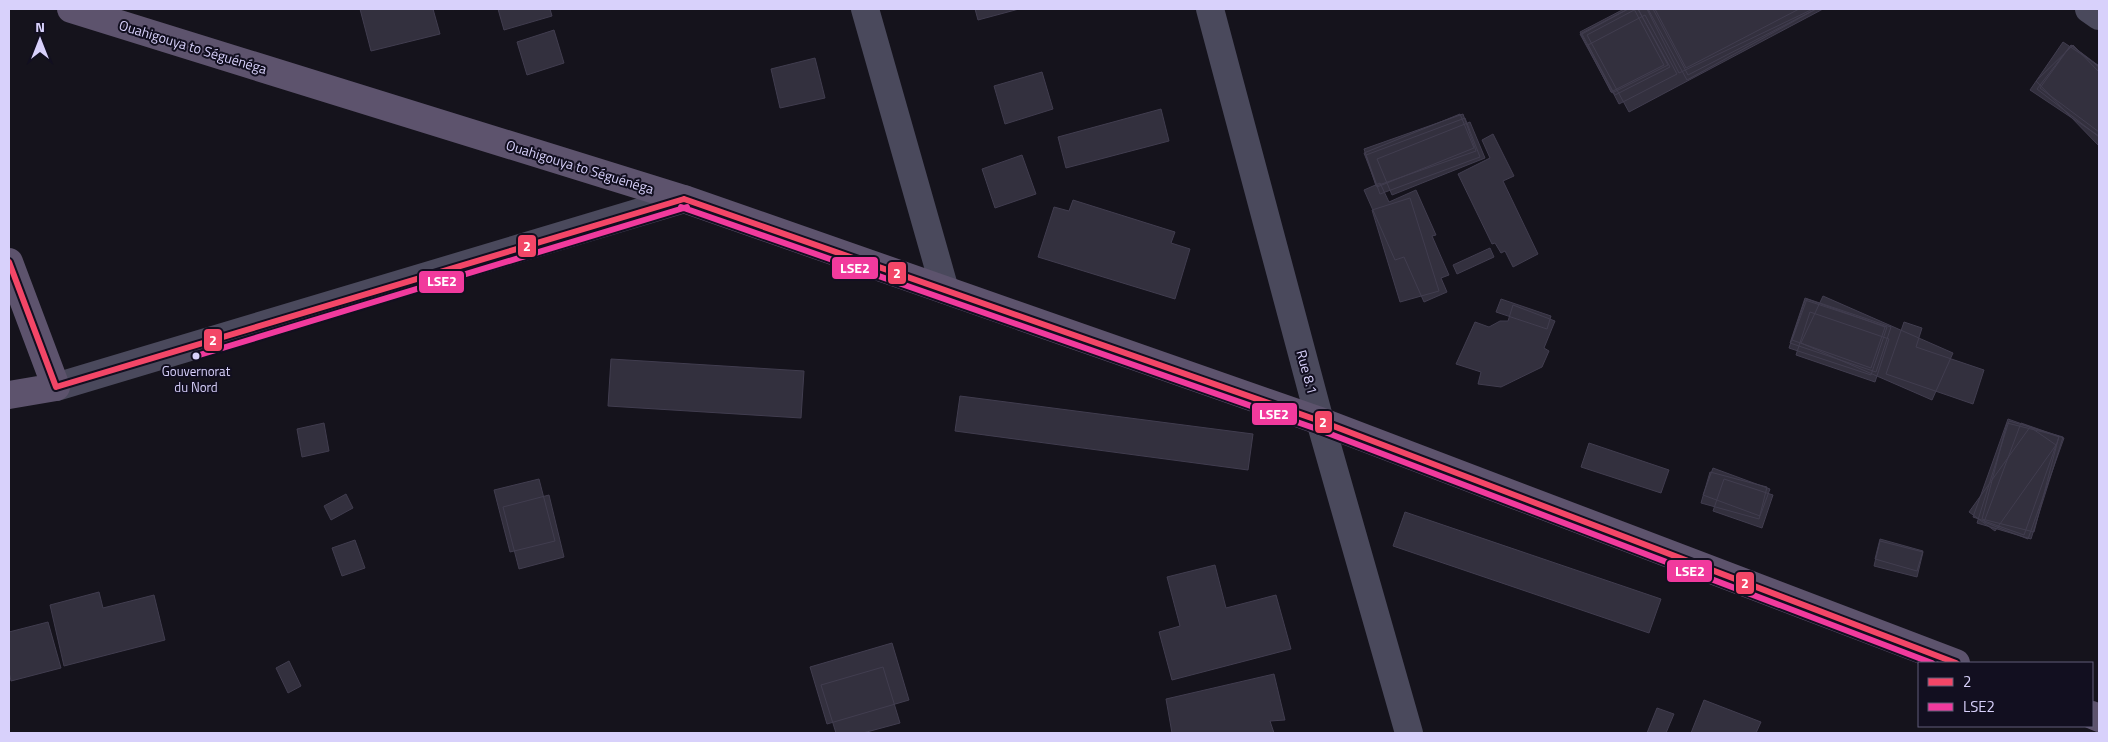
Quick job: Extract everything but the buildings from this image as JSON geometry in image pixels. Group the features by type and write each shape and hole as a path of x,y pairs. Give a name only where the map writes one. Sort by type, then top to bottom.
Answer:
{"main road":[{"name":"Ouahigouya to Séguénéga","path":"72,9 684,199 1320,421 1953,662"},
{"path":"9,262 56,388 9,395"}],"street":[{"path":"865,9 944,290"},
{"name":"Rue 8.1","path":"1210,9 1320,421 1408,733"},
{"path":"2089,9 2099,16"},
{"path":"56,388 684,199"}],"transit line":[{"name":"2","path":"684,199 1320,421 1953,662"},
{"name":"2","path":"56,387 684,199"},
{"name":"LSE2","path":"681,207 1317,429 1929,662"},
{"name":"LSE2","path":"196,356 687,207"},
{"name":"2","path":"9,262 56,387"}],"place":[{"name":"Gouvernorat du Nord","path":"196,356"}]}
